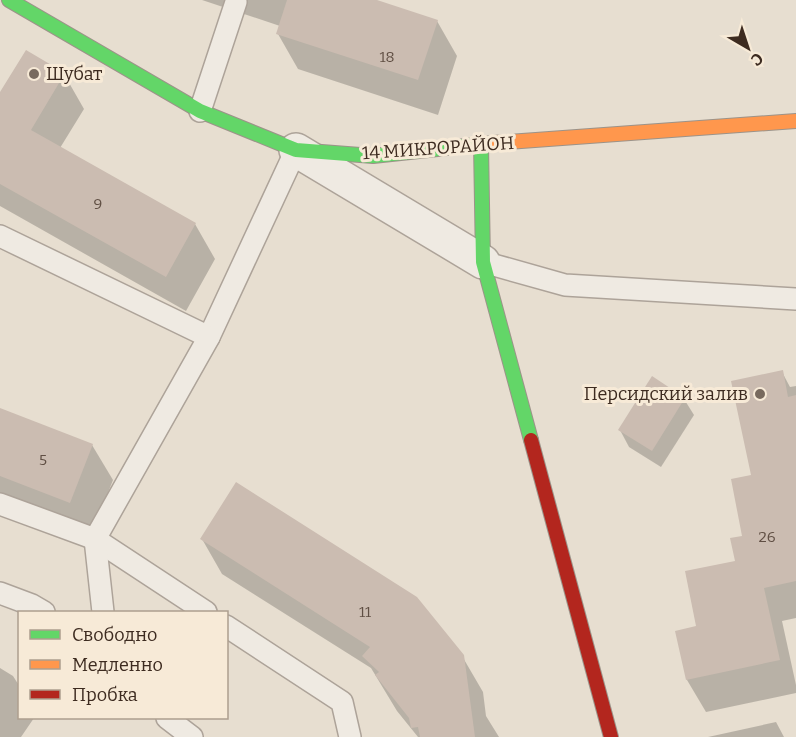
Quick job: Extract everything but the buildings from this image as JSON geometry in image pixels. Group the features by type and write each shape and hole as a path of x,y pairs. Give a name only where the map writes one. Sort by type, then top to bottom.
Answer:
{"street":[{"name":"14 МИКРОРАЙОН","path":"9,0 200,111 296,150 373,156 481,144 796,121"},
{"path":"481,144 483,262 611,737"},
{"path":"296,150 483,262"}],"lane":[{"path":"200,111 236,2"},
{"path":"103,611 95,539 209,337 296,150"},
{"path":"0,236 209,337"},
{"path":"483,262 565,285 796,299"},
{"path":"0,504 95,539 204,611"},
{"path":"0,593 42,611"},
{"path":"228,627 342,702 350,737"},
{"path":"170,719 192,737"}],"traffic: fast":[{"path":"9,0 200,111 296,150 373,156 493,143"},
{"path":"481,144 483,262 531,440"}],"traffic: slow":[{"path":"493,143 796,121"}],"traffic: jam":[{"path":"531,440 611,737"}],"place":[{"name":"Шубат","path":"34,74"},
{"name":"Персидский залив","path":"760,394"}]}
